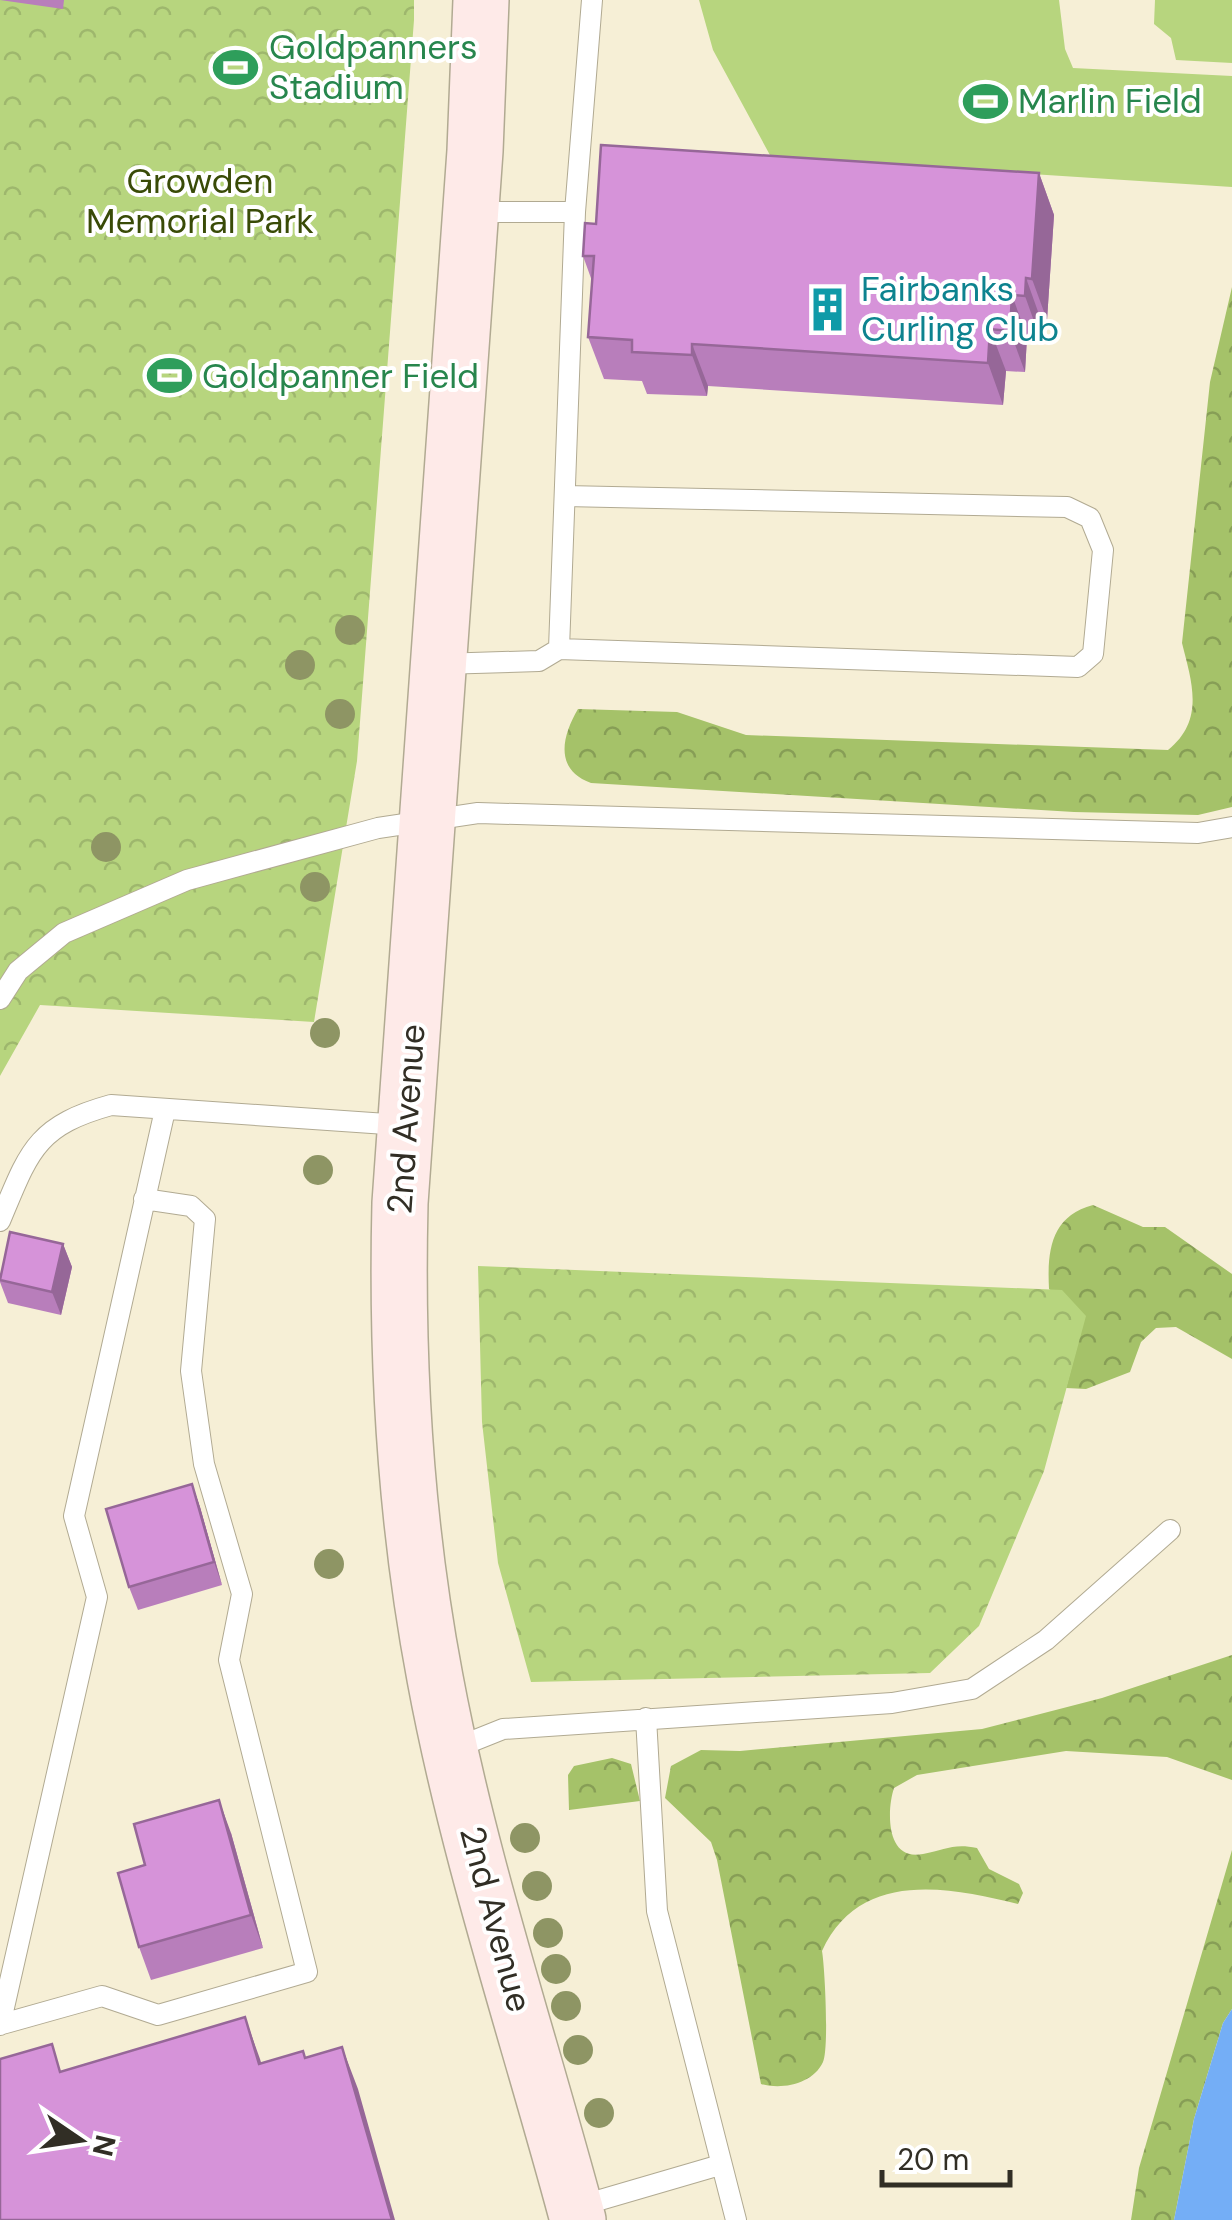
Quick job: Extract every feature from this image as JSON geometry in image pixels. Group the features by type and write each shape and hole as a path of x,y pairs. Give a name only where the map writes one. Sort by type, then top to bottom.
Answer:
{"street":[{"name":"2nd Avenue","path":"481,0 470,212 406,1125 397,1320 403,1442 416,1565 451,1750 576,2214"}],"lane":[{"path":"559,648 575,212 592,0"},
{"path":"470,212 575,212"},
{"path":"438,664 539,661 559,648 1078,667 1094,654 1103,550 1090,518 1067,507 565,496"},
{"path":"0,998 18,971 64,933 186,880 342,837 427,822 512,812 1198,834 1232,827"},
{"path":"0,1220 30,1148 74,1115 111,1104 406,1125"},
{"path":"144,1199 190,1206 205,1219 190,1371 204,1464 242,1594 228,1660 307,1972 158,2015 102,1996 1,2025 97,1596 74,1516 144,1199 165,1110"},
{"path":"451,1750 503,1729 892,1704 972,1689 1046,1640 1170,1530"},
{"path":"646,1718 657,1911 736,2220"},
{"path":"576,2214 720,2166"}],"green space":[{"name":"Growden Memorial Park","path":"0,0 414,0 414,20 357,761 314,1022 40,1005 0,1076"},
{"name":"Marlin Field","path":"699,0 1059,0 1065,49 1073,68 1232,76 1232,187 771,157 713,50"},
{"name":"Marlin Field","path":"1155,0 1232,0 1232,63 1176,60 1171,38 1154,24"},
{"path":"1232,287 1232,807 1198,815 1074,812 591,783 571,770 565,742 578,709 677,712 746,735 1168,750 1187,726 1193,700 1182,643 1210,382"},
{"path":"1093,1205 1143,1227 1165,1227 1232,1274 1232,1359 1176,1327 1156,1328 1141,1342 1130,1372 1086,1389 1066,1388 1085,1316 1049,1289 1049,1261 1060,1226 1079,1210"},
{"path":"478,1266 1062,1290 1086,1316 1044,1471 979,1626 930,1673 531,1682 498,1563 482,1422"},
{"path":"1232,1655 1232,1780 1167,1757 1066,1751 917,1775 894,1788 890,1820 901,1850 923,1854 955,1847 977,1848 989,1869 1019,1884 1023,1893 1018,1904 963,1892 907,1890 858,1907 838,1925 822,1951 826,2026 823,2062 812,2076 796,2084 761,2084 717,1860 711,1842 665,1798 671,1766 701,1750 740,1751 982,1729 1102,1698"},
{"path":"612,1758 631,1764 640,1801 569,1810 568,1775 574,1766"},
{"path":"1232,1850 1232,2009 1223,2023 1194,2119 1174,2220 1131,2220 1139,2168"}],"water":[{"path":"1232,2009 1232,2220 1174,2220 1194,2119 1223,2023"}],"building":[{"name":"Fairbanks Curling Club","path":"601,145 1039,173 1032,279 1026,278 1025,296 1012,295 1010,331 990,329 988,363 692,344 692,355 632,352 632,340 588,337 594,256 583,256 585,223 596,224"},
{"path":"10,1232 63,1244 52,1292 0,1280"},
{"path":"192,1484 214,1562 129,1587 106,1509"},
{"path":"219,1800 251,1915 139,1947 118,1873 145,1865 134,1824"},
{"path":"245,2017 259,2064 303,2051 305,2058 342,2047 392,2220 0,2220 0,2059 52,2044 60,2072"}],"place":[{"name":"Goldpanners Stadium","path":"236,67"},
{"name":"Marlin Field","path":"985,101"},
{"name":"Fairbanks Curling Club","path":"828,309"},
{"name":"Goldpanner Field","path":"169,376"}]}
